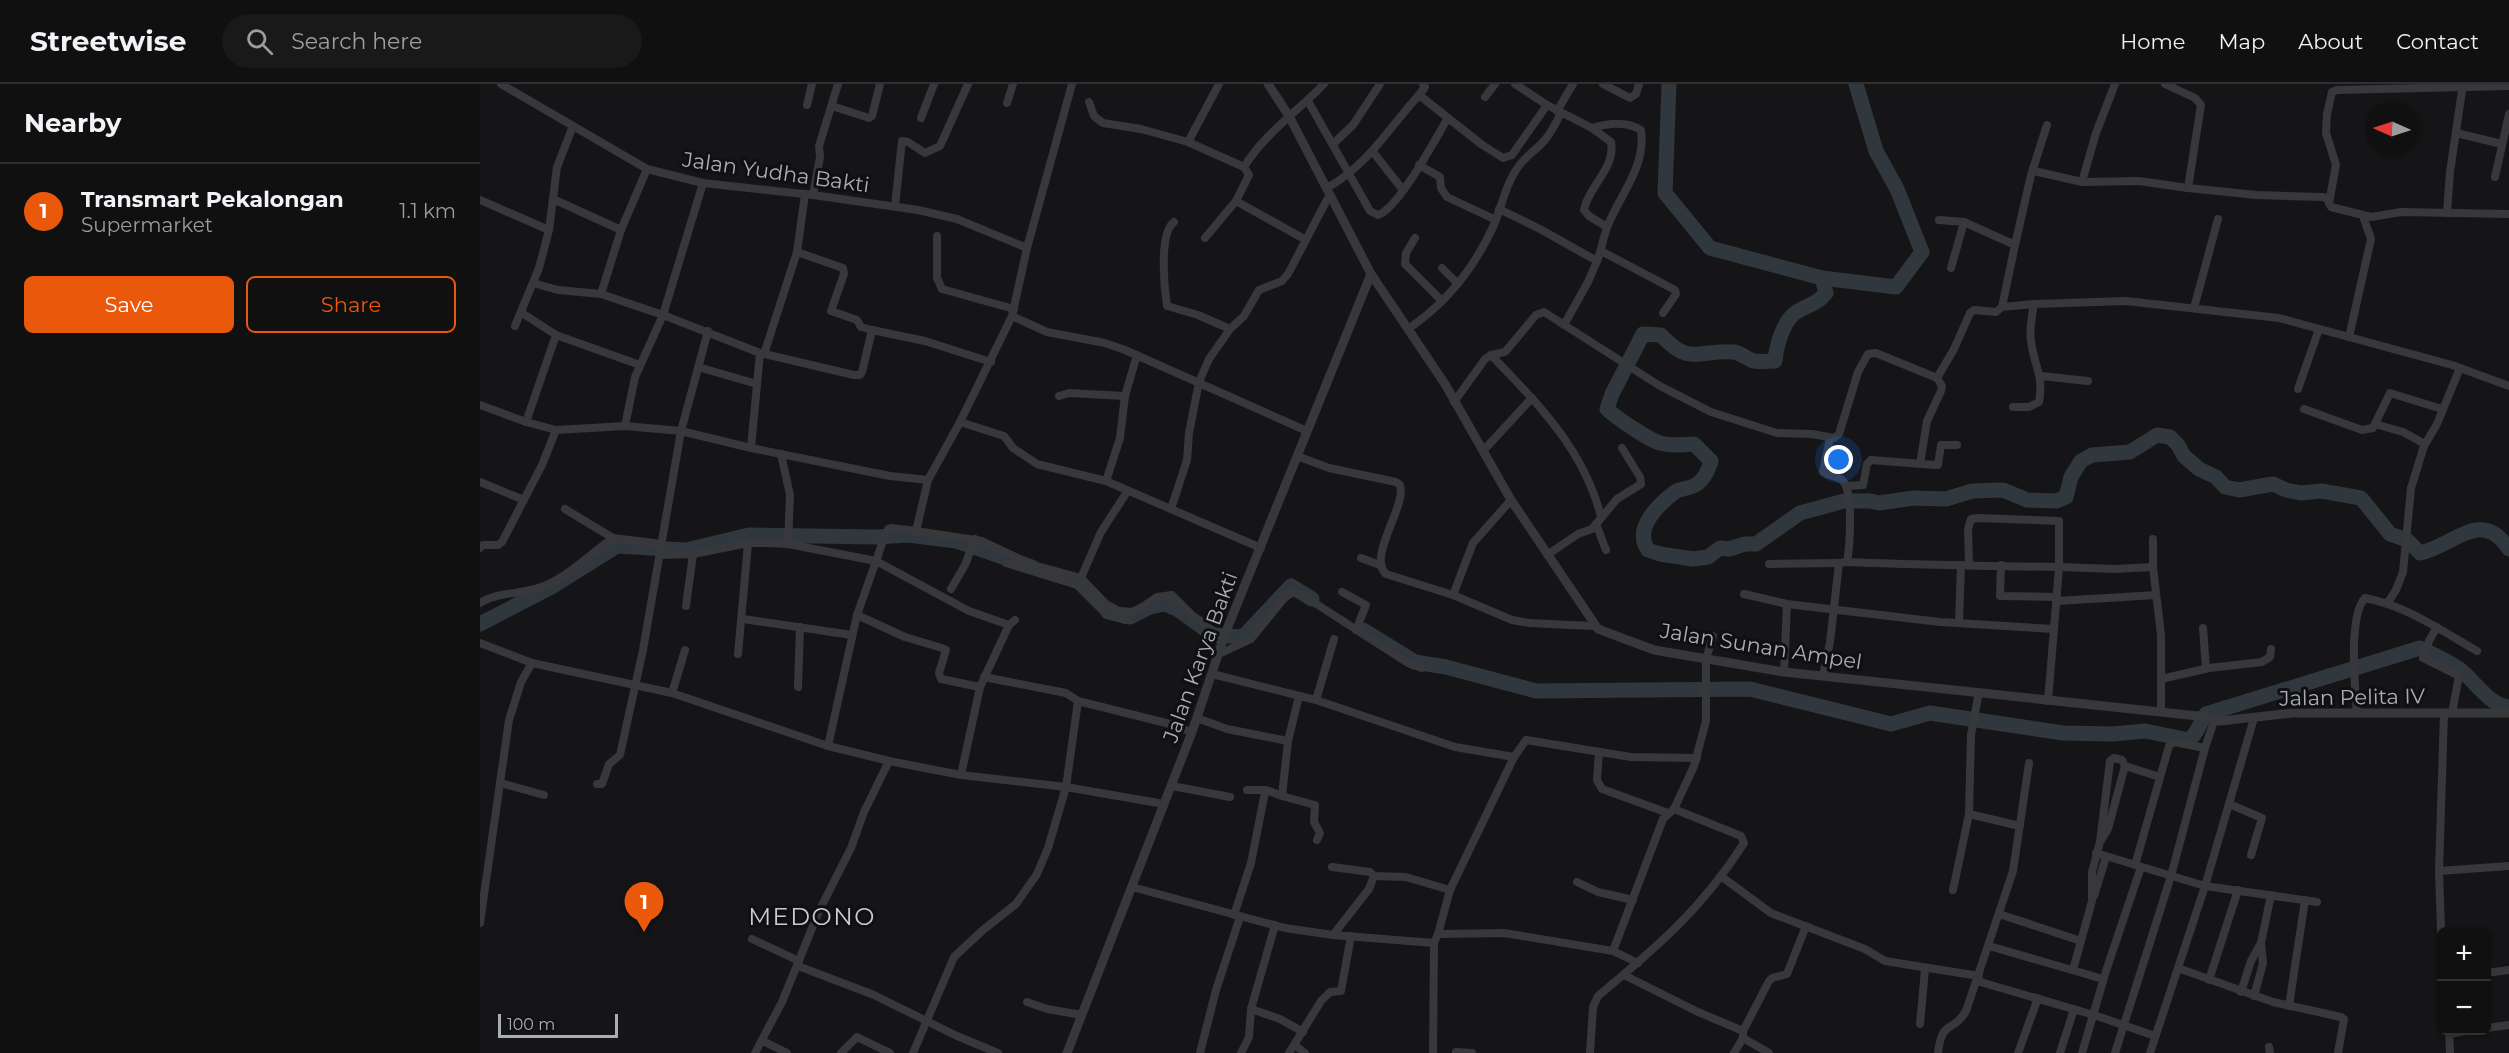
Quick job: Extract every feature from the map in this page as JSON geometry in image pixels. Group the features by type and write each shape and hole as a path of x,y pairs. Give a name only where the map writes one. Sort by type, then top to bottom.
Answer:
{"street":[{"name":"Jalan Yudha Bakti","path":"501,84 647,169 703,183 895,206 957,219 1027,248"},
{"path":"807,105 812,84"},
{"path":"751,448 762,354 797,252 809,194 820,157 819,146 838,84"},
{"path":"832,106 869,118 872,116 880,84"},
{"path":"921,118 934,84"},
{"path":"895,206 902,141 909,142 925,153 940,146 968,84"},
{"path":"1007,103 1013,84"},
{"path":"916,531 928,480 991,362 1013,313 1027,248 1072,84"},
{"path":"1188,142 1219,84"},
{"path":"1268,84 1295,111 1328,191 1371,274 1454,402 1511,500 1593,626"},
{"path":"1244,167 1266,138 1324,84"},
{"path":"1333,144 1353,124 1380,84"},
{"path":"1485,97 1494,84"},
{"path":"1515,84 1559,112 1592,128 1608,140 1612,149 1601,179 1584,210 1589,216 1607,227"},
{"path":"1408,330 1425,317 1458,284 1478,255 1496,220 1504,193 1518,166 1547,138 1573,84"},
{"path":"1603,84 1630,98 1636,94 1639,84"},
{"path":"2082,182 2096,133 2115,84"},
{"path":"2165,84 2195,98 2201,105 2188,188"},
{"path":"1171,509 1187,460 1198,382 1216,347 1244,316 1259,290 1282,281 1288,274 1328,191 1373,152 1425,85"},
{"path":"2447,213 2463,86"},
{"path":"2329,204 2336,165 2326,133 2332,92 2337,90 2509,86"},
{"path":"1419,94 1494,153 1507,158 1512,155 1547,105"},
{"path":"1308,101 1366,204 1378,215 1387,211 1403,190 1448,118"},
{"path":"1089,102 1096,120 1102,123 1141,129 1188,142 1244,167 1249,175 1236,201 1205,238"},
{"path":"2495,177 2509,114"},
{"path":"1563,325 1588,282 1601,251 1607,227 1639,165 1642,152 1641,130 1609,123 1592,128"},
{"path":"2002,307 2031,174 2034,171 2047,125"},
{"path":"515,326 533,283 549,230 559,159 573,126"},
{"path":"2456,133 2502,144"},
{"path":"1373,152 1403,190"},
{"path":"1419,165 1440,177 1447,197 1496,220"},
{"path":"600,294 621,230 647,169"},
{"path":"2034,171 2082,182 2139,181 2256,195 2322,196 2327,198 2329,204"},
{"path":"625,426 631,393 640,365 663,315 703,183"},
{"path":"553,199 621,230"},
{"path":"480,200 549,230"},
{"path":"1236,201 1306,240"},
{"path":"2329,204 2363,216 2401,212 2509,214"},
{"path":"1500,209 1597,261"},
{"path":"2349,337 2371,239 2363,216"},
{"path":"2194,308 2218,219"},
{"path":"1939,220 1964,222 2015,245"},
{"path":"1174,222 1170,225 1163,245 1167,306 1198,315 1230,329"},
{"path":"1951,268 1964,222"},
{"path":"937,236 937,278 942,289 1013,313 1047,332 1104,343 1137,355 1307,431"},
{"path":"1415,238 1406,253 1405,264 1442,301"},
{"path":"1601,251 1675,290 1676,294 1663,313"},
{"path":"797,252 843,268 844,274 831,311 857,320 861,327 925,341 991,362"},
{"path":"1442,268 1458,284"},
{"name":"Jalan Karya Bakti","path":"1067,1053 1172,786 1225,634 1371,274"},
{"path":"533,283 558,290 600,294 663,315 762,354 858,375 862,372 872,330"},
{"path":"1937,378 1954,349 1970,313 1974,310 1996,312 2002,307 2034,304 2126,301 2278,318 2460,368 2509,386"},
{"path":"2013,407 2036,405 2040,397 2041,376 2030,340 2034,304"},
{"path":"1454,402 1491,355 1505,352 1540,312 1632,369 1711,412 1777,434 1812,434 1830,438 1839,434 1858,372 1868,354 1876,353 1937,378 1941,386 1941,391 1927,421 1920,464"},
{"path":"522,313 556,335 640,365"},
{"path":"2298,389 2319,328"},
{"path":"597,784 602,784 609,764 620,755 636,686 681,432 708,332"},
{"path":"526,422 556,335"},
{"path":"1106,481 1120,438 1125,396 1137,355"},
{"path":"1491,355 1532,398 1572,450 1590,479 1606,550"},
{"path":"698,367 757,384"},
{"path":"2386,604 2396,590 2403,572 2411,488 2425,444 2460,368"},
{"path":"2041,376 2088,381"},
{"path":"1059,396 1069,393 1125,396"},
{"path":"2304,409 2362,430 2373,428 2390,393 2442,409"},
{"path":"1483,451 1532,398"},
{"path":"480,405 556,430 625,426 681,432 890,476 928,480"},
{"path":"960,422 1004,436 1013,448 1037,464 1106,481 1261,548"},
{"path":"2375,424 2403,432 2425,444"},
{"path":"480,548 483,544 498,545 502,542 542,465 556,430"},
{"path":"1822,676 1850,525 1846,486 1839,478 1823,472 1830,438"},
{"path":"1846,486 1863,484 1867,465 1871,460 1938,465 1941,445 1957,445"},
{"path":"1547,555 1578,534 1592,529 1617,500 1641,484 1640,477 1622,448"},
{"path":"781,453 790,495 788,543"},
{"path":"1297,456 1318,465 1396,482 1400,485 1401,496 1380,565 1382,570 1390,576 1453,596 1512,620 1593,626"},
{"path":"480,482 524,500"},
{"path":"1079,582 1101,532 1127,492"},
{"path":"1453,596 1473,543 1511,500"},
{"path":"564,509 613,538 661,550 693,554 748,543 788,543 876,561 969,611 1012,622 980,687 962,775"},
{"path":"1959,623 1968,526 1971,519 2059,521 2061,525 2059,567 2048,701"},
{"path":"828,746 857,615 888,529 916,531 992,545 1030,564 1079,582 1109,612 1125,620"},
{"path":"480,603 490,598 533,590 555,581 613,538"},
{"path":"2153,539 2153,567 2161,635 2161,712"},
{"path":"951,588 975,541"},
{"path":"738,654 743,619 748,543"},
{"path":"686,606 693,554"},
{"path":"1361,558 1380,565"},
{"path":"1006,563 1079,582"},
{"path":"1769,564 2001,565 2116,569 2153,567"},
{"path":"2001,565 2000,596 2057,599 2156,595"},
{"path":"480,592 490,598"},
{"path":"1217,655 1251,639 1285,597 1293,592 1304,596 1408,663 1422,668"},
{"path":"1342,592 1366,604 1356,629"},
{"path":"1744,594 1787,604 1834,607 1959,623 2054,629"},
{"path":"1109,612 1130,613 1156,597 1172,595 1204,623"},
{"path":"2357,713 2354,653 2357,623 2363,599 2368,598 2386,604 2437,627 2477,651"},
{"path":"1784,672 1787,604"},
{"path":"857,615 905,637 946,650 939,677 980,687"},
{"path":"743,619 852,635"},
{"name":"Jalan Sunan Ampel","path":"1593,626 1605,633 1654,650 1784,672 2198,716"},
{"path":"798,687 800,627"},
{"path":"2437,627 2423,658 2459,676 2448,713 2439,871 2441,927"},
{"path":"2203,628 2206,669"},
{"path":"1613,951 1663,819 1671,811 1696,758 1708,711 1706,659 1713,636"},
{"path":"1316,700 1334,639"},
{"path":"480,643 532,663 672,693 828,746 889,761 962,775 1066,787 1164,804"},
{"path":"2161,678 2206,669 2262,662 2270,657 2271,649"},
{"path":"672,693 686,650"},
{"path":"480,923 512,705 532,663"},
{"path":"1212,674 1316,700 1455,747 1514,756"},
{"path":"984,677 1065,693 1078,701 1166,723 1192,732"},
{"path":"1953,890 1969,814 1973,725 1979,692"},
{"path":"1282,796 1288,741 1299,696"},
{"path":"913,1053 954,957 1016,904 1027,891 1048,848 1066,787 1078,701"},
{"name":"Jalan Pelita IV","path":"2198,716 2212,720 2293,713 2509,713"},
{"path":"1197,718 1235,731 1288,741"},
{"path":"2150,1053 2205,886 2254,718"},
{"path":"2115,1053 2170,876 2212,720"},
{"path":"1433,1053 1434,943 1450,890 1514,756 1526,740 1646,759 1696,758"},
{"path":"2082,1053 2138,866 2160,777 2172,743 2205,748"},
{"path":"1590,1053 1594,1002 1683,923 1722,877 1744,839 1671,811 1602,789 1597,780 1599,752"},
{"path":"2092,901 2092,872 2096,853 2108,829 2125,766 2122,760 2114,758 2110,761 2100,842"},
{"path":"755,1053 763,1041 819,911 851,848 864,812 889,761"},
{"path":"1938,1053 1942,1032 1961,1020 1978,978 2013,871 2029,763"},
{"path":"2125,766 2160,777"},
{"path":"500,783 544,795"},
{"path":"1172,786 1230,797"},
{"path":"1248,790 1266,790 1315,805 1314,822 1320,833 1317,840"},
{"path":"1200,1053 1251,863 1266,790"},
{"path":"2229,804 2262,818 2251,855"},
{"path":"1969,814 2020,826"},
{"path":"2096,853 2205,886 2317,902"},
{"path":"2073,970 2106,857"},
{"path":"1332,867 1370,872 1374,876 1406,877 1450,890"},
{"path":"2439,871 2509,867"},
{"path":"1334,934 1369,889 1374,876"},
{"path":"1722,877 1771,913 1865,949 1885,960 1978,978 2156,1036"},
{"path":"1577,882 1598,892 1633,900"},
{"path":"1132,887 1275,925 1351,936 1434,943"},
{"path":"2209,980 2238,890"},
{"path":"2254,996 2262,963 2261,943 2271,895"},
{"path":"2289,1006 2305,900"},
{"path":"1999,914 2081,941"},
{"path":"1241,1053 1249,1037 1251,1009 1275,925"},
{"path":"1734,1053 1769,981 1787,974 1806,926"},
{"path":"1438,933 1504,933 1613,951 1638,963"},
{"path":"1289,1053 1321,1001 1330,992 1341,991 1351,936"},
{"path":"752,939 798,964 874,995 957,1036 998,1053"},
{"path":"2241,992 2251,961 2261,943"},
{"path":"1989,946 2103,979"},
{"path":"2178,968 2254,996 2344,1019 2338,1053"},
{"path":"1920,1024 1925,969"},
{"path":"2491,972 2509,970"},
{"path":"1624,975 1743,1034 1769,1053"},
{"path":"2018,1053 2038,998"},
{"path":"1028,1002 1047,1009 1082,1015"},
{"path":"1251,1009 1280,1019 1303,1032"},
{"path":"2061,1053 2074,1009"},
{"path":"2491,1027 2509,1025"},
{"path":"2449,1035 2450,1053"},
{"path":"841,1053 857,1037 890,1053"},
{"path":"763,1041 787,1053"},
{"path":"1295,1045 1305,1053"},
{"path":"1456,1052 1472,1053"}],"waterway":[{"path":"1669,84 1665,193 1710,248 1822,278 1896,287 1922,252 1897,189 1876,151 1856,84"},
{"path":"1822,278 1826,293 1819,300 1799,310 1787,322 1781,335 1775,361 1754,361 1734,352 1687,354 1671,345 1661,335 1643,334 1612,394 1607,409 1632,428 1655,441 1672,445 1694,444 1711,461 1700,482 1675,492 1650,517 1644,533 1644,542 1648,550 1693,559 1708,557 1720,548 1729,549 1745,544 1756,544 1800,513 1844,501 1879,503 1914,498 1946,499 1972,491 2003,490 2027,500 2056,501 2066,497 2071,477 2081,461 2092,455 2130,452 2157,435 2170,437 2184,456 2199,469 2216,477 2225,487 2239,490 2273,484 2301,493 2321,491 2361,498 2390,534 2407,540 2420,553 2478,530 2488,531 2499,537 2509,549"},
{"path":"480,624 555,585 617,546 686,550 749,535 877,537 908,535 956,541 1032,567"},
{"path":"1108,612 1130,617 1150,607 1165,604 1177,609 1213,635 1243,637 1291,586 1312,599"},
{"path":"1363,630 1415,662 1446,667 1536,691 1750,689 1891,724 1930,713 2063,733 2113,734 2145,731 2189,740 2206,714 2420,648 2458,668 2494,702 2509,707"}],"place":[{"name":"Transmart Pekalongan","path":"644,932"}],"district":[{"name":"MEDONO","path":"812,916"}]}
